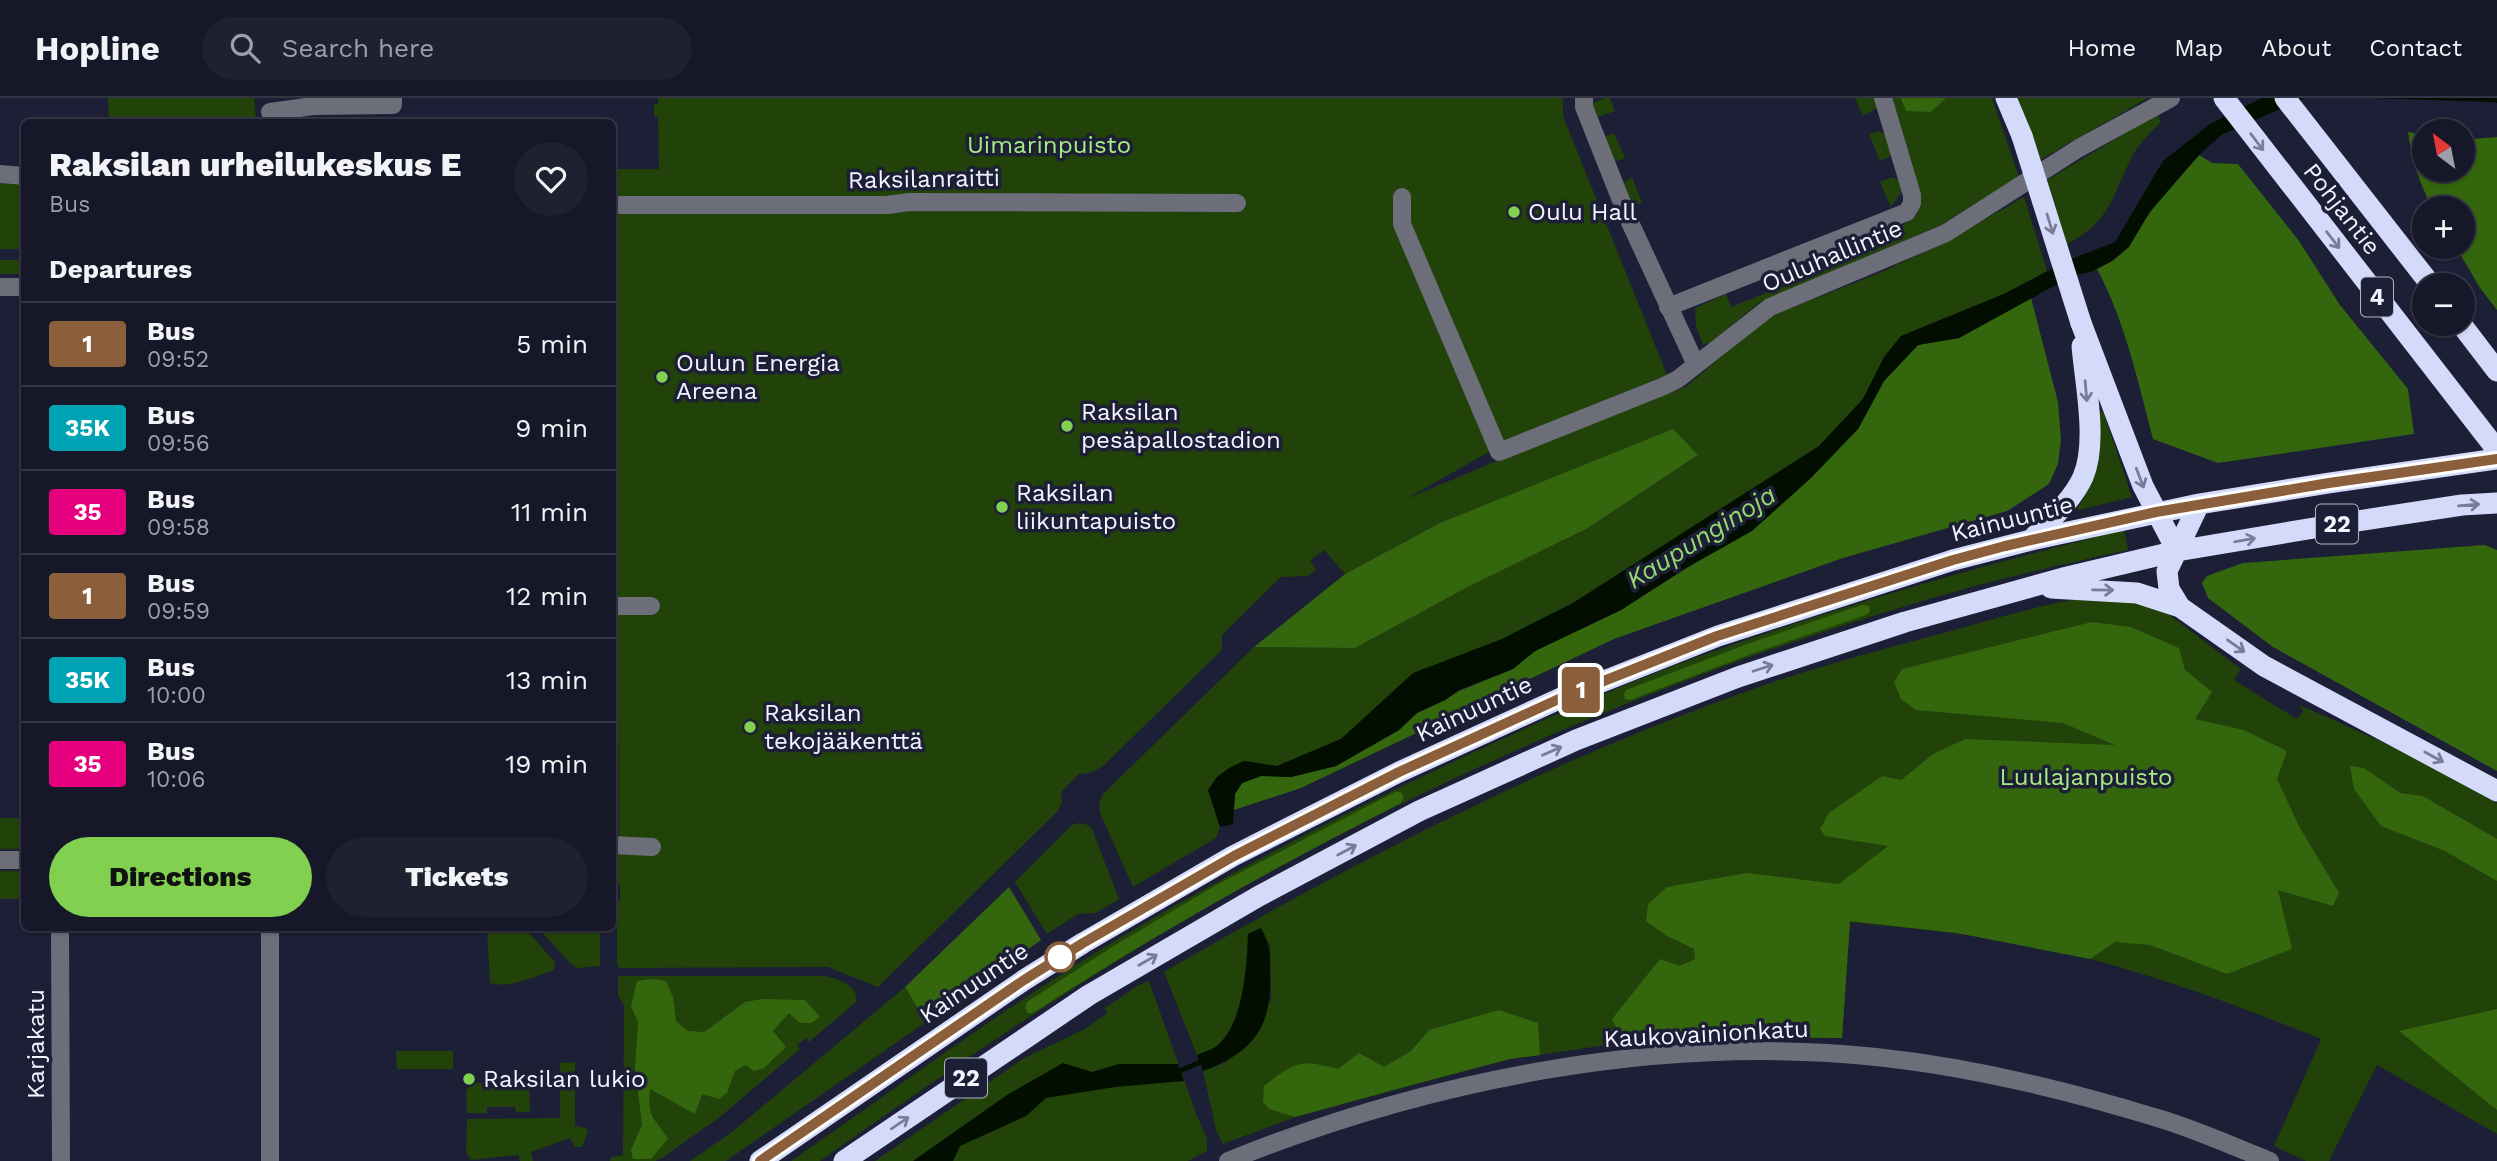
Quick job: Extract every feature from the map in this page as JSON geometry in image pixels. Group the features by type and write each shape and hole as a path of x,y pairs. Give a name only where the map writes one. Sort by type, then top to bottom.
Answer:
{"highway":[{"path":"2006,98 2022,136 2081,323 2143,486 2177,551"},
{"name":"Pohjantie","path":"2224,98 2497,450"},
{"name":"Pohjantie","path":"2285,98 2422,273"},
{"path":"2031,540 2073,493 2083,477 2088,460 2089,430 2081,323"},
{"path":"2470,336 2497,371"},
{"name":"Kainuuntie","path":"760,1161 1024,980 1083,943 1234,856 1399,772 1561,698 1717,636 1953,560 2031,540 2156,512 2356,478 2497,459"},
{"name":"22","path":"844,1161 1089,995 1259,896 1419,811 1576,740 1738,677 1905,622 2063,578 2177,551 2462,505 2497,503"},
{"path":"2180,607 2169,589 2167,571 2199,505"},
{"path":"2035,587 2127,591 2180,607 2264,666 2497,791"}],"street":[{"path":"269,107 393,105 393,98"},
{"path":"1584,98 1584,107 1611,175 1696,365"},
{"path":"1668,307 1907,212 1912,203 1912,195 1883,98"},
{"name":"Ouluhallintie","path":"1402,197 1402,224 1499,453 1664,386 1696,365 1770,307 1946,233 2079,148 2171,98"},
{"path":"0,174 21,176"},
{"name":"Raksilanraitti","path":"616,205 1237,203"},
{"path":"0,287 21,287"},
{"path":"616,606 651,606"},
{"path":"616,845 652,847"},
{"path":"0,860 21,860"},
{"name":"Karjakatu","path":"60,931 61,1161"},
{"path":"270,931 270,1161"},
{"name":"Kaukovainionkatu","path":"1228,1161 1279,1140 1371,1112 1535,1072 1644,1057 1758,1052 1872,1057 1983,1073 2156,1117 2270,1161"}],"green space":[{"path":"108,98 254,98 256,119 109,119"},
{"name":"Raksilan liikuntapuisto","path":"658,98 1563,98 1563,116 1667,375 1517,436 1406,499 1552,438 1687,386 1749,333 1778,313 1882,272 1949,240 2024,197 2047,271 2004,294 1901,336 1875,375 1863,399 1819,446 1573,603 1502,639 1371,713 1341,739 1277,766 1244,761 1208,790 1220,827 1216,838 1133,887 1100,813 1099,804 1103,794 1254,647 1355,648 1466,588 1588,528 1697,456 1672,430 1440,523 1345,574 1324,550 1310,560 1316,570 1308,576 1281,577 1222,635 1222,650 1102,767 1079,774 1061,792 1062,802 1058,811 878,987 828,967 620,968 617,965 617,902 620,901 620,885 617,884 616,213 680,212 682,196 616,196 616,169 659,169 658,117 654,117 654,104 658,104"},
{"path":"1610,98 1615,111 1598,117 1593,103"},
{"path":"1855,98 1874,98 1877,108 1863,116"},
{"path":"1892,98 1992,98 2019,177 1941,225 1759,303 1711,342 1703,345 1696,326 1695,308 1726,294 1731,307 1789,284 1784,271 1903,225 1917,215 1921,198"},
{"path":"1901,98 1946,98 1931,112 1906,111"},
{"path":"2014,98 2148,98 2040,160"},
{"path":"2157,114 2161,122 2136,150 2109,206 2094,226 2067,244 2047,180"},
{"path":"1879,131 1885,134 1891,154 1880,161 1869,134"},
{"path":"2408,132 2412,133 2412,152"},
{"path":"1614,133 1625,158 1617,161 1606,139 1606,136"},
{"path":"2497,137 2497,310 2480,288 2475,273 2471,273 2463,259 2475,259 2475,196 2427,196 2421,182 2475,182 2475,139"},
{"path":"2199,155 2212,163 2238,164 2299,241 2340,305 2408,389 2414,434 2218,463 2153,439 2123,331 2097,269 2123,252 2160,199"},
{"path":"1632,177 1642,203 1635,205 1632,204 1624,183"},
{"path":"1893,177 1898,180 1902,191 1891,207 1880,182"},
{"path":"0,183 21,185 21,249 0,249"},
{"path":"0,260 21,260 21,274 0,274"},
{"path":"2031,298 2058,402 2061,439 2058,464 2049,484 2007,511 1843,558 1614,639 1301,788 1234,810 1235,794 1242,783 1261,776 1291,777 1336,766 1399,730 1417,713 1459,691 1513,669 1535,651 1621,610 1701,559 1835,451 1858,429 1884,381 1918,345 1959,338"},
{"path":"2103,411 2132,497 2079,510 2077,509 2093,474 2096,413"},
{"path":"1673,429 1698,455 1588,528 1466,588 1355,648 1254,647 1345,574 1440,523"},
{"path":"2124,530 2128,550 1979,585 1773,649 1571,726 1472,770 1280,866 1139,947 955,1067 820,1161 791,1161 1006,1011 1093,954 1260,859 1426,775 1609,692 1748,639 1908,588"},
{"path":"2485,545 2497,550 2497,771 2273,647 2208,598 2202,583 2207,576 2243,563"},
{"name":"Luulajanpuisto","path":"2077,599 2135,602 2168,614 2241,669 2234,680 2297,719 2303,712 2300,705 2400,750 2497,803 2497,1134 2377,1065 2329,1161 2306,1161 2274,1146 2321,1039 2175,984 2062,952 1980,937 1850,922 1842,1038 1688,1036 1510,1059 1295,1117 1223,1144 1216,1130 1203,1071 1227,1062 1271,1000 1270,944 1248,934 1242,993 1233,1023 1217,1046 1197,1055 1164,972 1305,893 1448,818 1669,720 1813,669 2002,616"},
{"path":"1862,605 1869,606 1870,612 1866,615 1754,653 1630,700 1625,699 1626,690 1750,643"},
{"path":"2092,622 2131,627 2179,648 2185,670 2212,692 2195,719 2244,730 2287,751 2277,779 2300,828 2339,893 2333,906 2278,890 2292,949 2227,974 2150,945 2115,942 2090,959 1957,933 1850,921 1842,1038 1688,1036 1641,1040 1617,1029 1612,1019 1660,959 1680,966 1695,959 1694,949 1667,936 1646,921 1648,904 1667,887 1747,873 1839,884 1888,846 1825,836 1820,829 1829,813 1882,776 1901,780 1933,754 1965,739 2115,745 2063,723 1916,710 1901,699 1894,682 1902,669"},
{"path":"2350,766 2364,768 2400,793 2423,796 2497,839 2497,881 2445,851 2381,826 2354,789"},
{"path":"1395,792 1401,792 1404,797 1401,803 1214,903 1033,1013 1028,1013 1025,1008 1027,1002 1112,947 1218,884"},
{"path":"0,818 21,818 21,849 0,849"},
{"path":"1079,823 1092,829 1119,899 1096,913 1078,914 1047,934 1015,882 1072,825"},
{"path":"0,871 21,871 21,899 0,899"},
{"path":"1009,887 1041,940 926,1022 905,987"},
{"path":"487,931 528,931 555,963 554,970 531,978 514,983 490,983"},
{"path":"541,931 600,931 600,966 577,968"},
{"path":"618,976 826,976 852,987 856,1002 809,1042 806,1038 797,1045 800,1049 720,1117 662,1158 655,1161 610,1161 611,1157 623,1155 624,1006 618,995"},
{"path":"637,981 666,981 673,997 676,1021 688,1031 704,1032 745,1002 762,999 805,1000 820,1017 811,1023 800,1023 789,1013 773,1031 786,1047 764,1068 754,1071 746,1065 735,1071 727,1093 719,1099 702,1094 695,1114 650,1089 651,1112 668,1139 651,1159 633,1159 631,1150 642,1125 635,1067 638,1022 631,1006"},
{"path":"1149,981 1207,1139 1207,1151 1188,1161 875,1161 1024,1058 1085,1029 1107,1013 1105,1008"},
{"path":"905,987 926,1022 726,1161 690,1161 732,1132"},
{"path":"2497,1009 2497,1110 2399,1031"},
{"path":"1499,1010 1538,1023 1540,1055 1510,1059 1295,1117 1269,1109 1263,1102 1264,1086 1291,1067 1315,1064 1338,1069 1359,1053 1384,1067 1411,1051 1429,1030"},
{"path":"396,1051 453,1051 453,1069 397,1069"},
{"path":"575,1062 575,1126 586,1128 588,1132 582,1147 575,1147 570,1138 531,1152 533,1161 520,1161 518,1155 471,1160 466,1152 467,1119 560,1118 560,1063"},
{"path":"529,1082 530,1112 516,1112 515,1107 487,1107 487,1113 467,1113 466,1091 472,1083"}],"water":[{"name":"Kaupunginoja","path":"2262,98 2305,98 2221,135 2199,155 2149,213 2129,247 2112,261 2091,272 2074,275 1959,338 1918,345 1884,381 1858,429 1811,478 1752,531 1681,571 1621,610 1535,651 1513,669 1459,690 1417,713 1399,730 1336,766 1291,777 1261,776 1242,783 1235,794 1233,824 1220,827 1208,790 1217,777 1229,768 1244,761 1277,766 1341,739 1413,673 1502,639 1573,603 1819,446 1863,399 1884,357 1901,336 2004,294 2069,260 2115,242 2163,161 2210,124"},
{"path":"2370,98 2497,98 2497,103 2492,102"},
{"path":"1261,928 1268,945 1270,961 1270,993 1263,1023 1247,1046 1220,1064 1203,1071 1197,1055 1217,1046 1233,1023 1242,993 1248,934"},
{"path":"1063,1063 1092,1072 1119,1064 1178,1064 1184,1081 1115,1087 1046,1098 1026,1116 960,1146 953,1161 913,1161 1007,1095"}],"waterway":[{"name":"Kaupunginoja","path":"1175,1073 1205,1060"}],"bus line":[{"name":"1","path":"760,1161 1024,980 1083,943 1234,856 1399,772 1561,698 1717,636 1953,560 2005,546 2156,512 2449,464 2497,459"}],"place":[{"name":"Oulu Hall","path":"1514,212"},
{"name":"Oulun Energia Areena","path":"662,377"},
{"name":"Raksilan pesäpallostadion","path":"1067,426"},
{"name":"Raksilan liikuntapuisto","path":"1002,507"},
{"name":"Raksilan tekojääkenttä","path":"750,727"},
{"name":"Raksilan lukio","path":"469,1079"}],"park label":[{"name":"Uimarinpuisto","path":"1049,145"}]}
